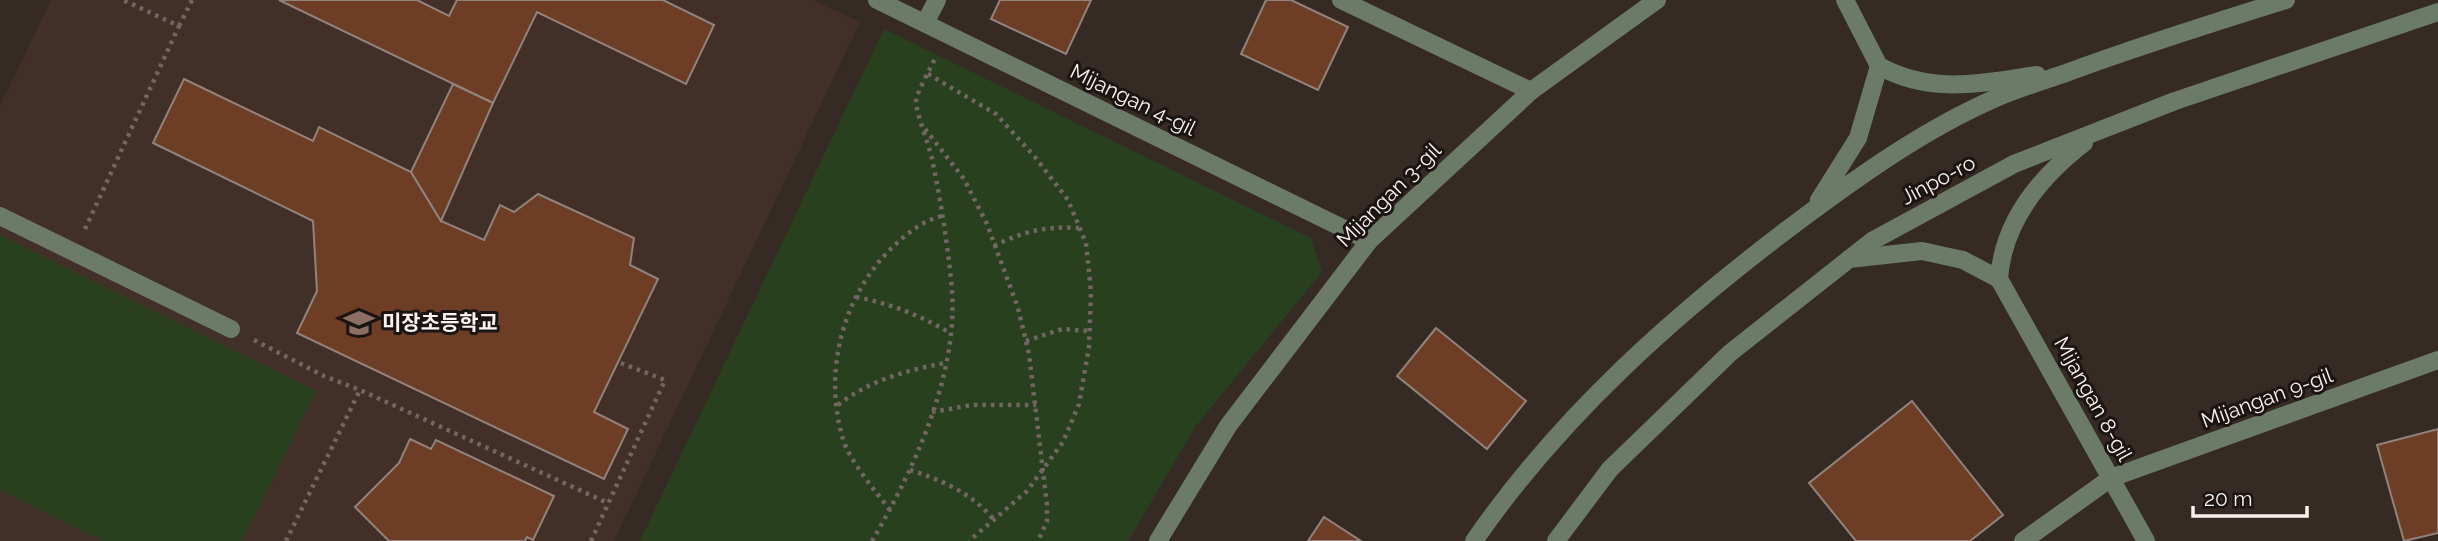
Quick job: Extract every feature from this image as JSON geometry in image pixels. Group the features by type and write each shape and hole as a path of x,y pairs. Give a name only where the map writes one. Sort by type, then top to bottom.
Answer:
{"street":[{"name":"Mijangan 4-gil","path":"877,0 1369,241"},
{"path":"925,23 936,0"},
{"path":"1341,0 1531,91"},
{"name":"Mijangan 3-gil","path":"1158,541 1227,426 1369,241 1531,91 1657,0"},
{"path":"1845,0 1879,66 1900,77 1922,83 1976,83 2068,72"},
{"name":"Jinpo-ro","path":"1474,541 1504,496 1590,398 1731,272 1870,168 1943,124 1997,97 2115,54 2286,0"},
{"name":"Jinpo-ro","path":"1556,541 1610,469 1730,353 1872,241 2014,164 2175,101 2438,12"},
{"path":"1811,212 1858,138 1879,66"},
{"path":"1849,259 1922,251 1963,260 1999,279 2001,255 2023,205 2062,160 2098,131"},
{"path":"0,216 231,328"},
{"name":"Mijangan 8-gil","path":"1999,279 2146,541"},
{"name":"Mijangan 9-gil","path":"2023,541 2111,478 2438,360"}],"path":[{"path":"123,0 179,26"},
{"path":"74,252 191,0"},
{"path":"872,541 909,470 932,412 950,333 952,293 938,188 916,101 928,74 996,114 1035,157 1068,200 1086,243 1089,267 1089,347 1079,404 1063,442 1027,491 969,541"},
{"path":"924,128 964,179 986,224 1018,308 1036,405 1043,471 1047,520 1038,541"},
{"path":"890,510 867,480 844,441 837,406 836,366 844,323 880,258 909,233 932,218 942,216"},
{"path":"995,246 1036,229 1058,226 1079,228"},
{"path":"856,297 900,309 950,333"},
{"path":"231,328 324,376 608,503"},
{"path":"1026,341 1062,329 1090,331"},
{"path":"591,541 665,380 618,362"},
{"path":"837,406 846,398 885,378 945,363"},
{"path":"286,541 359,390"},
{"path":"932,412 993,403 1036,405"},
{"path":"909,470 950,485 971,498 993,519"}],"shaded area":[{"name":"미장초등학교","path":"51,0 813,0 860,22 614,541 0,541 0,106"}],"green space":[{"path":"884,29 1311,238 1322,272 1196,426 1128,541 640,541"},
{"path":"0,235 316,391 242,541 103,541 0,490"}],"building":[{"path":"279,0 417,0 449,16 457,0 663,0 714,25 686,84 537,12 493,103"},
{"path":"1000,0 1091,0 1066,54 991,19"},
{"path":"1266,0 1291,0 1348,27 1318,90 1241,54"},
{"path":"184,79 313,141 319,127 411,172 441,221 484,240 500,205 514,212 538,194 634,238 630,265 658,279 594,412 628,429 604,479 297,333 317,291 313,221 153,143"},
{"path":"453,84 493,103 441,221 411,172"},
{"path":"1436,328 1526,401 1487,449 1397,376"},
{"path":"1912,401 2003,515 1970,541 1856,541 1809,483"},
{"path":"2438,429 2438,533 2404,541 2377,445"},
{"path":"410,439 431,449 436,440 554,496 533,540 527,537 525,541 389,541 355,507 399,463"},
{"path":"1324,517 1361,541 1308,541"}],"place":[{"name":"미장초등학교","path":"359,323"}]}
